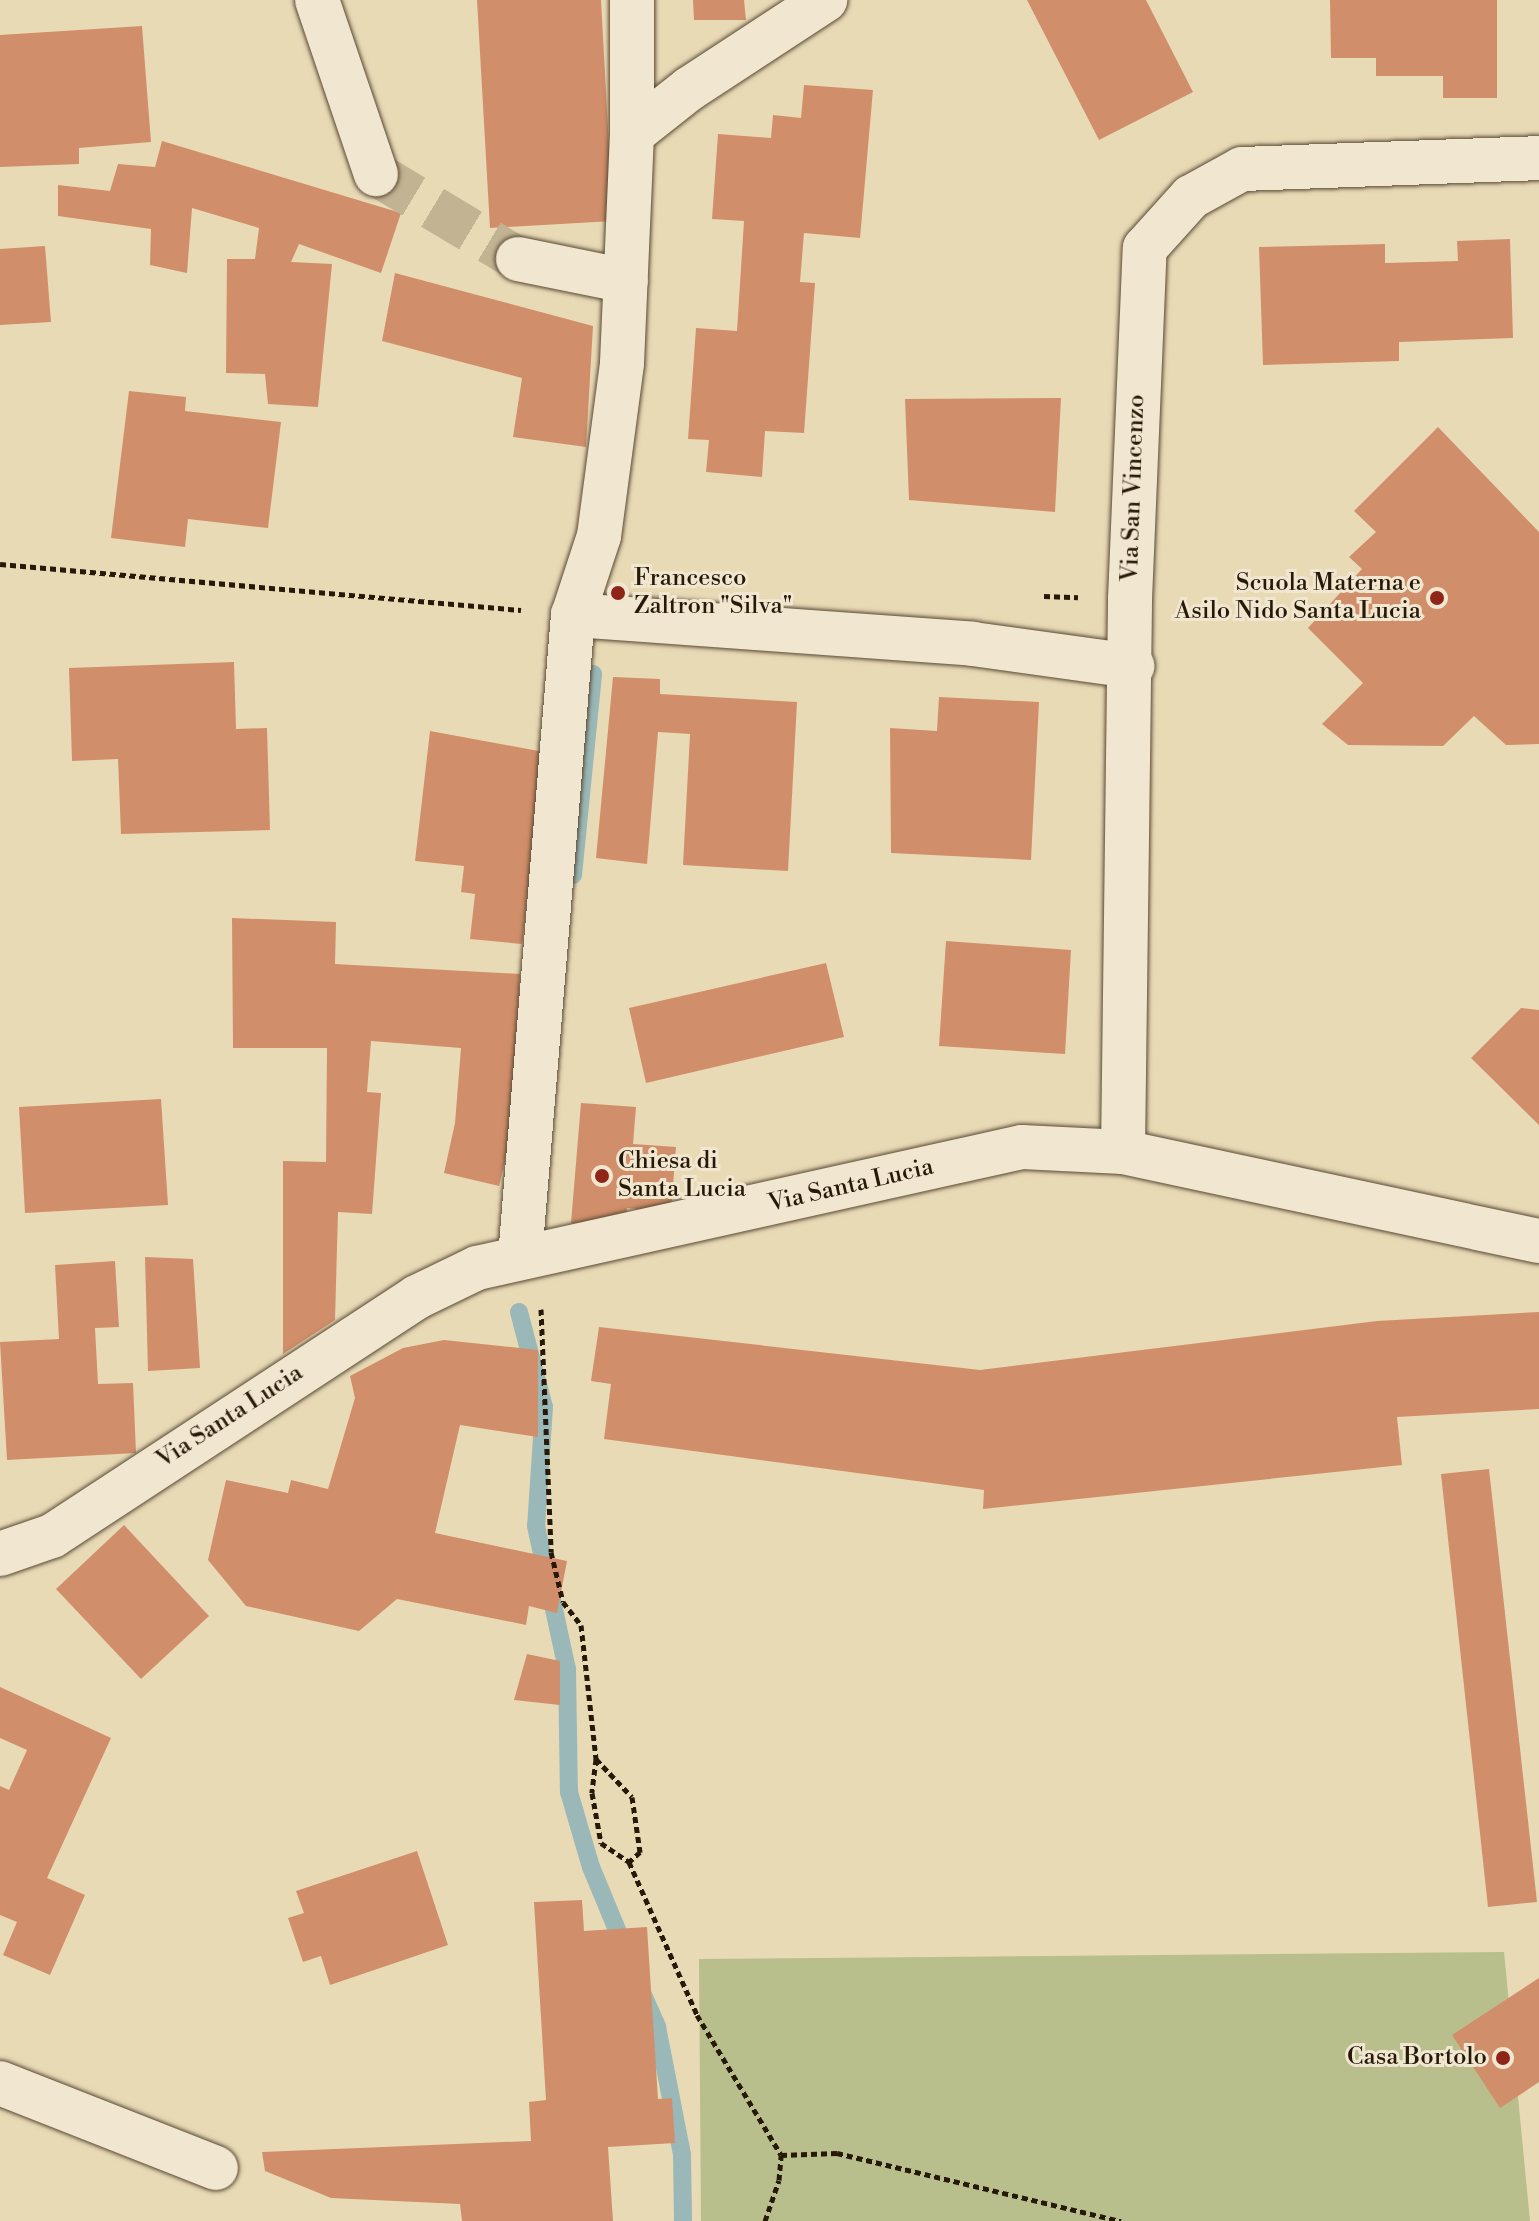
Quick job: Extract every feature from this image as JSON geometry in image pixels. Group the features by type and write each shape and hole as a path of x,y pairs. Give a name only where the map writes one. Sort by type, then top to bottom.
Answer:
{"street":[{"path":"317,0 376,174"},
{"path":"531,1256 573,615 599,536 622,363 632,134 632,0"},
{"path":"632,134 689,89 825,0"},
{"name":"Via San Vincenzo","path":"1123,1152 1132,666 1130,599 1145,248 1191,197 1242,169 1539,158"},
{"path":"518,259 626,281"},
{"path":"573,615 973,644 1132,666"},
{"name":"Via Santa Lucia","path":"0,1554 52,1536 417,1297 477,1268 1022,1147 1123,1152 1539,1241"},
{"path":"0,2083 216,2168"}],"path":[{"path":"0,564 573,615"},
{"path":"531,1256 551,1552 563,1602 581,1625 596,1759 592,1793 601,1843 629,1862 697,2015 781,2155 779,2180 765,2221"},
{"path":"596,1759 632,1797 640,1852 629,1862"},
{"path":"781,2155 837,2153 1121,2221"}],"green space":[{"path":"1504,1952 1530,2221 701,2221 699,1959"}],"building":[{"path":"477,0 601,0 613,221 490,228"},
{"path":"693,0 744,0 746,20 694,20"},
{"path":"1027,0 1146,0 1193,92 1099,140"},
{"path":"1330,0 1497,0 1497,98 1443,98 1443,76 1376,76 1376,58 1331,58"},
{"path":"142,26 151,142 79,148 79,164 0,167 0,35"},
{"path":"804,85 873,90 860,238 804,233 800,282 815,283 804,433 765,431 762,477 706,472 709,440 688,439 696,328 737,331 744,221 712,219 718,134 771,138 773,115 801,118"},
{"path":"162,141 401,213 381,273 299,244 291,262 332,264 318,407 268,404 265,374 226,373 227,259 255,259 259,228 192,208 187,273 150,265 151,229 58,216 58,185 110,191 118,164 155,167"},
{"path":"1510,239 1513,338 1399,342 1399,361 1263,365 1259,247 1385,244 1385,263 1458,261 1457,241"},
{"path":"45,246 51,322 0,325 0,249"},
{"path":"395,273 593,326 586,447 513,437 522,378 382,341"},
{"path":"129,391 186,397 185,411 281,422 268,528 188,519 185,547 111,538"},
{"path":"1061,398 1055,512 909,500 905,399"},
{"name":"Scuola Materna e Asilo Nido Santa Lucia","path":"1438,427 1539,532 1539,744 1506,745 1474,716 1443,746 1348,745 1322,724 1363,683 1308,628 1362,569 1349,557 1376,532 1354,511"},
{"path":"234,662 236,729 267,728 270,830 121,834 118,759 72,761 69,668"},
{"path":"613,677 660,679 660,694 797,702 788,871 683,865 690,734 658,732 647,864 596,858"},
{"path":"939,697 1039,702 1031,860 891,853 890,728 937,731"},
{"path":"430,731 544,752 522,944 470,939 475,894 461,892 464,866 415,861"},
{"path":"232,918 336,922 335,964 520,974 512,1131 499,1186 444,1173 455,1123 461,1048 371,1041 367,1092 381,1093 372,1214 338,1212 335,1320 283,1354 283,1161 326,1162 327,1048 233,1048"},
{"path":"946,941 1071,950 1065,1054 939,1046"},
{"path":"826,963 844,1037 646,1083 629,1008"},
{"path":"1521,1008 1539,1010 1539,1125 1471,1058"},
{"path":"161,1099 168,1205 25,1213 19,1107"},
{"name":"Chiesa di Santa Lucia","path":"581,1103 636,1107 633,1144 676,1147 671,1212 627,1208 626,1227 571,1223"},
{"path":"145,1257 193,1259 200,1368 148,1371"},
{"path":"115,1261 119,1327 95,1328 98,1384 133,1383 136,1453 7,1460 0,1342 59,1339 55,1265"},
{"path":"1539,1312 1539,1409 1397,1417 1402,1465 983,1509 984,1490 604,1439 611,1384 591,1381 599,1327 980,1370 1377,1321"},
{"path":"444,1340 538,1350 538,1437 460,1425 435,1533 567,1561 557,1613 529,1606 526,1625 397,1599 359,1631 246,1606 208,1560 226,1480 288,1493 291,1480 328,1489 355,1398 350,1376 403,1348"},
{"path":"1489,1469 1537,1902 1488,1907 1441,1474"},
{"path":"124,1525 209,1616 141,1679 56,1589"},
{"path":"527,1654 560,1661 560,1705 514,1700"},
{"path":"0,1687 111,1738 47,1878 85,1895 50,1975 3,1955 17,1922 0,1915 0,1786 9,1790 27,1750 0,1738"},
{"path":"417,1851 448,1945 330,1985 321,1956 303,1962 288,1918 304,1913 296,1891"},
{"path":"582,1900 584,1931 647,1927 658,2099 672,2098 675,2143 608,2147 613,2221 462,2221 460,2204 331,2198 265,2171 262,2152 531,2141 529,2102 546,2100 534,1902"},
{"name":"Casa Bortolo","path":"1539,1978 1539,2082 1500,2108 1452,2035"}],"waterway":[{"path":"573,875 593,674"},
{"path":"519,1312 544,1407 536,1526 567,1669 569,1792 591,1867 625,1949"},
{"path":"643,1995 657,2027 682,2155 683,2221"}],"tunnel":[{"path":"376,174 518,259"}],"place":[{"name":"Francesco Zaltron \"Silva\"","path":"618,593"},
{"name":"Scuola Materna e Asilo Nido Santa Lucia","path":"1437,598"},
{"name":"Chiesa di Santa Lucia","path":"602,1176"},
{"name":"Casa Bortolo","path":"1503,2058"}]}
